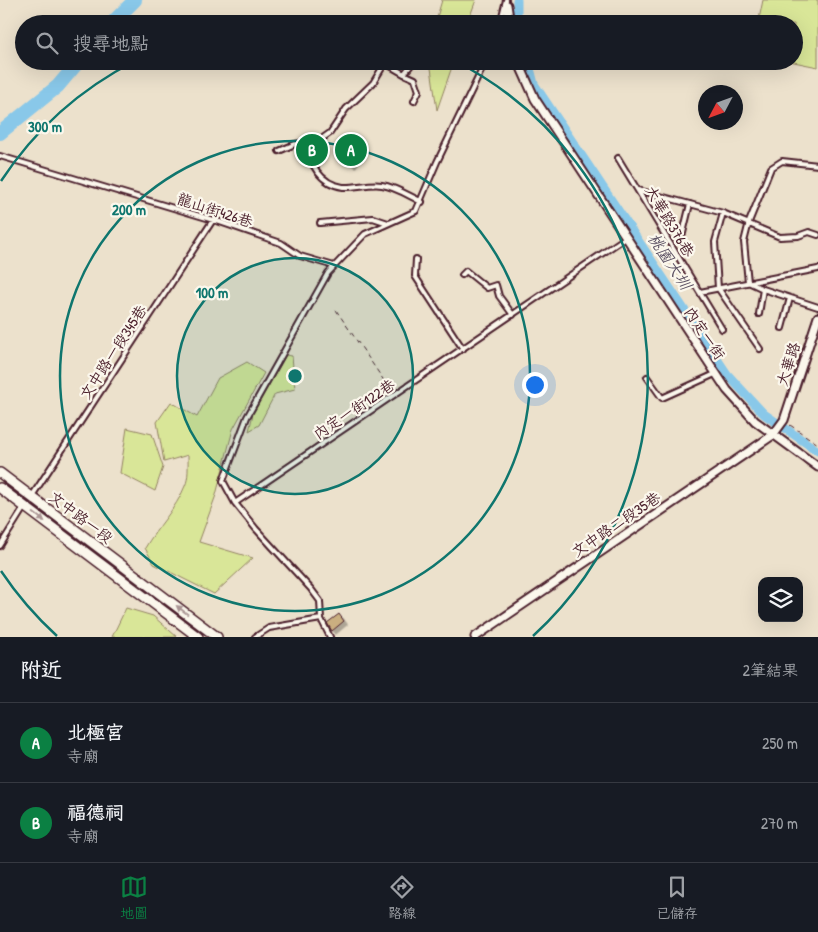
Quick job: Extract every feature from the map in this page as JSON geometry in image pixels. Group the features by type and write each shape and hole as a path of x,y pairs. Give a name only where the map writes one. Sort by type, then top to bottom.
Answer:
{"street":[{"path":"507,2 509,15"},
{"name":"內定一街","path":"522,70 535,99 716,374 738,403 773,436 818,467"},
{"name":"大華路","path":"773,436 784,420 818,317"},
{"name":"文中路二段35巷","path":"475,637 773,436"},
{"name":"文中路一段","path":"0,473 217,637"},
{"name":"文中路一段","path":"0,488 198,637"},
{"path":"24,506 32,497"},
{"path":"161,609 168,600"}],"lane":[{"path":"503,15 507,2"},
{"path":"278,151 295,144 320,140 330,133 346,109 373,83 381,70"},
{"path":"397,70 415,79 419,92 414,101"},
{"path":"404,74 407,70"},
{"path":"330,637 321,619 320,601 312,589 256,529 235,503 223,481 247,417 328,273 365,234 409,216 416,211 422,202 437,162 482,70"},
{"path":"307,143 308,156 316,171 330,183 343,186 382,185 396,189 422,202"},
{"name":"龍山街426巷","path":"0,156 213,220 281,243 300,256 334,266"},
{"name":"大華路376巷","path":"618,158 722,329"},
{"path":"748,282 744,242 748,222 771,168 776,163 792,162 818,165"},
{"path":"638,190 723,213 780,237 798,236 809,232 818,235"},
{"path":"682,233 690,204"},
{"path":"723,213 715,242 718,288 760,349"},
{"path":"320,223 373,218 388,223"},
{"name":"文中路一段345巷","path":"32,497 213,220"},
{"name":"內定一街122巷","path":"235,503 625,238"},
{"path":"416,259 414,276 463,349"},
{"path":"700,292 818,269"},
{"path":"462,275 466,271 487,288 496,286 499,296 513,315"},
{"path":"748,282 763,289 818,307"},
{"path":"759,314 763,289"},
{"path":"782,328 790,298"},
{"path":"647,377 662,398 716,374"},
{"path":"0,546 24,506"},
{"path":"255,637 268,628 321,619"}],"path":[{"path":"336,310 395,395"},
{"path":"784,420 818,444"}],"green space":[{"path":"442,0 476,0 470,15 438,15"},
{"path":"763,0 818,0 818,67 803,64 803,15 760,15"},
{"path":"431,70 451,70 437,110"},
{"path":"286,355 292,356 295,389 275,394 259,425 249,431 253,414"},
{"path":"247,362 264,373 233,429 216,495 199,542 253,558 214,594 154,564 145,548 177,502 188,475 188,455 164,462 157,422 171,402 197,417 218,378"},
{"path":"127,428 152,434 163,467 155,491 120,473"},
{"path":"126,608 153,616 177,637 112,637"}],"building":[{"path":"350,136 365,147 352,164 338,153"},
{"path":"339,614 344,621 332,631 327,623"}],"waterway":[{"path":"120,15 135,0"},
{"name":"桃園大圳","path":"517,0 517,15"},
{"path":"0,133 58,86 71,70"},
{"name":"桃園大圳","path":"530,70 534,84 727,374 764,414 818,451"}],"place":[{"name":"福德祠","path":"312,150"},
{"name":"北極宮","path":"351,150"}]}
